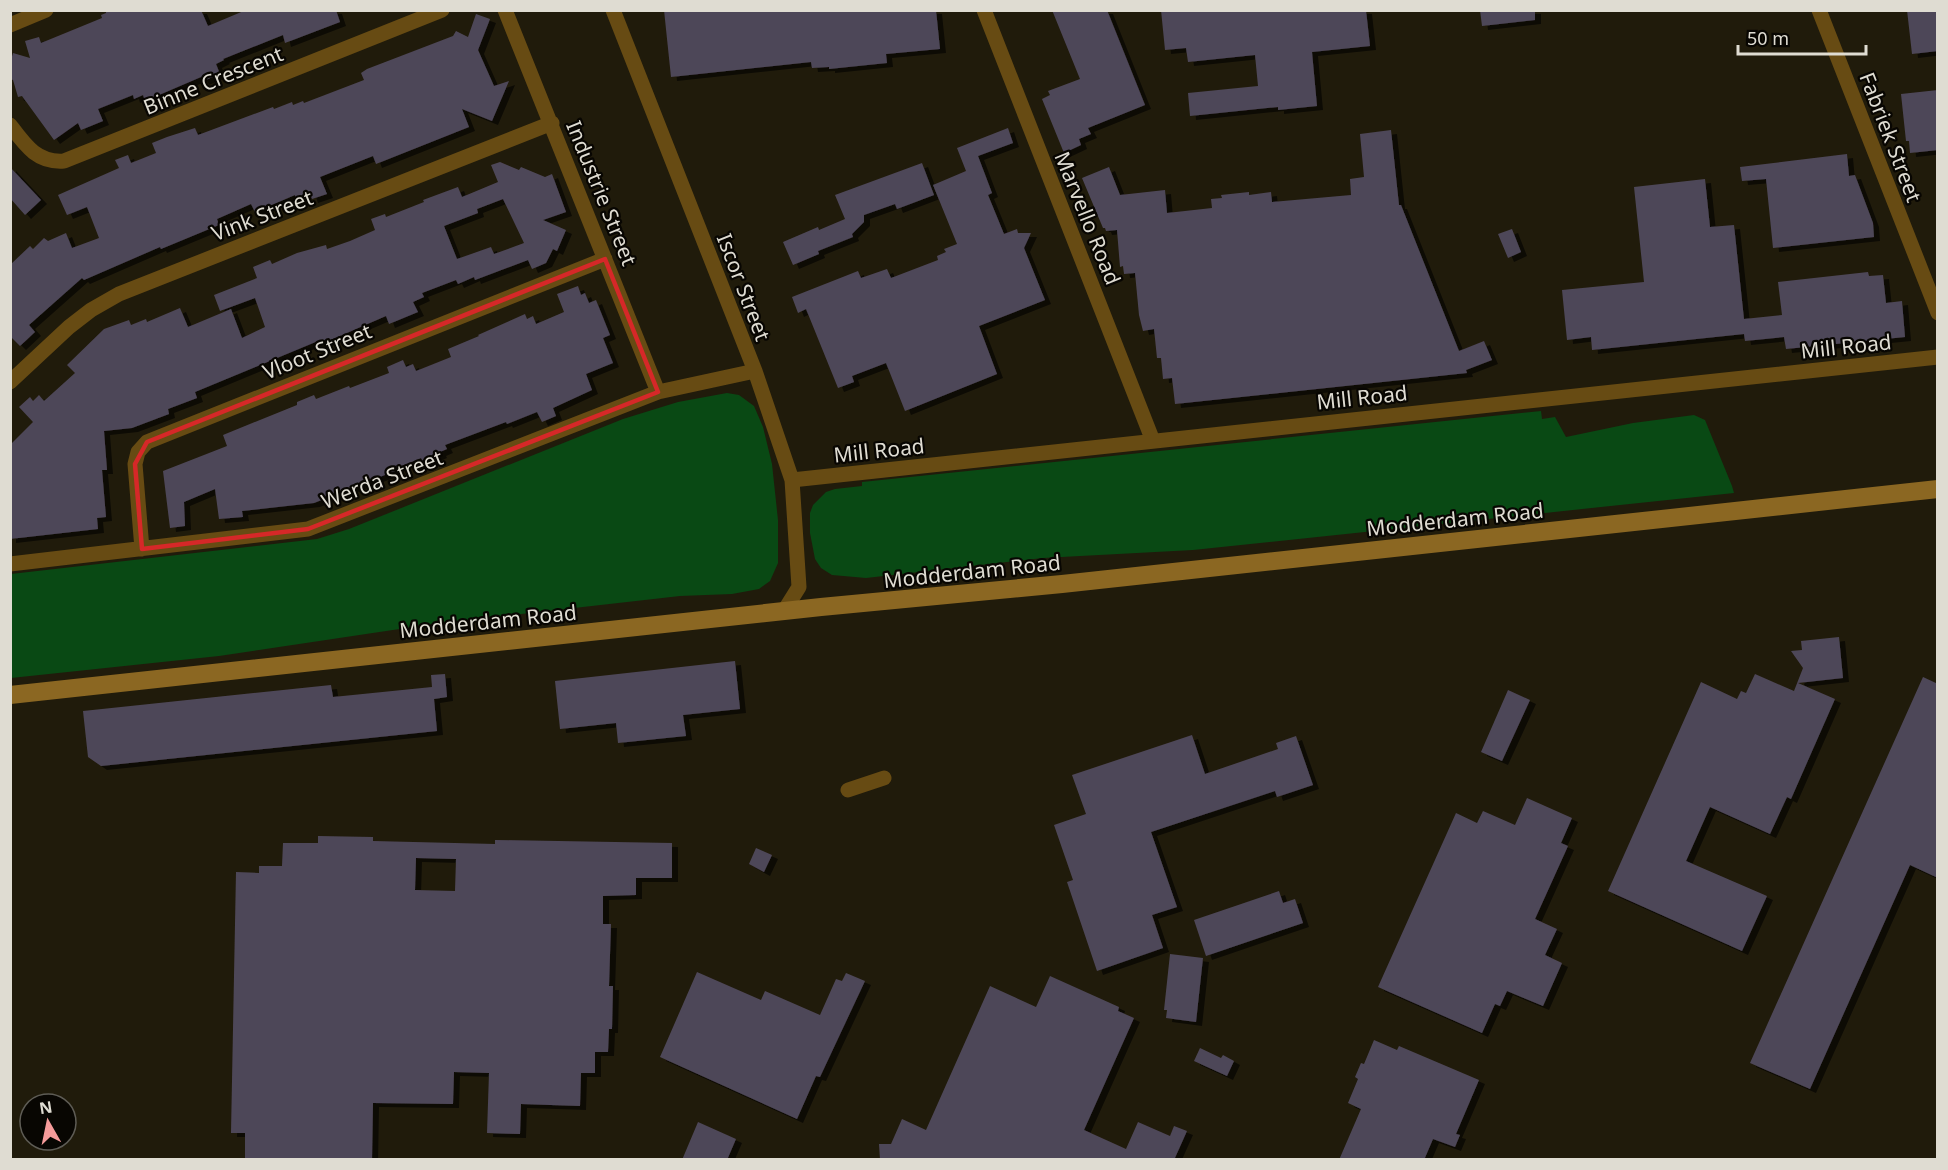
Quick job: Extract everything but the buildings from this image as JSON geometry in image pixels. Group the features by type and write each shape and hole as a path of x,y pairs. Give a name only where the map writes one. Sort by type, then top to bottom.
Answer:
{"street":[{"path":"10,25 46,10"},
{"name":"Binne Crescent","path":"10,125 34,154 45,159 64,161 442,10"},
{"name":"Industrie Street","path":"505,10 658,392"},
{"name":"Iscor Street","path":"613,10 755,371 792,480 800,587"},
{"name":"Marvello Road","path":"984,10 1153,441"},
{"name":"Fabriek Street","path":"1819,10 1938,313"},
{"name":"Vink Street","path":"10,382 69,327 91,310 119,294 552,123"},
{"name":"Vloot Street","path":"142,549 135,464 138,452 147,442 605,259"},
{"name":"Mill Road","path":"792,480 1938,357"},
{"name":"Werda Street","path":"10,564 290,532 324,525 658,392 755,371"},
{"name":"Modderdam Road","path":"10,694 821,607 1062,584 1938,489"},
{"path":"784,611 800,587 821,607"},
{"path":"848,790 884,778"}],"highlighted area":[{"path":"605,259 658,392 308,529 142,549 135,464 147,442"}],"green space":[{"path":"727,393 739,395 754,406 763,427 772,464 778,520 778,563 770,581 759,589 732,594 680,596 433,624 219,656 11,678 11,574 317,539 349,529 623,419 678,402"},
{"path":"1541,411 1542,419 1555,417 1566,437 1633,423 1694,415 1705,420 1734,493 1193,550 1043,558 866,578 832,575 821,568 815,559 810,533 810,513 813,505 826,492 862,486 862,482"}]}
